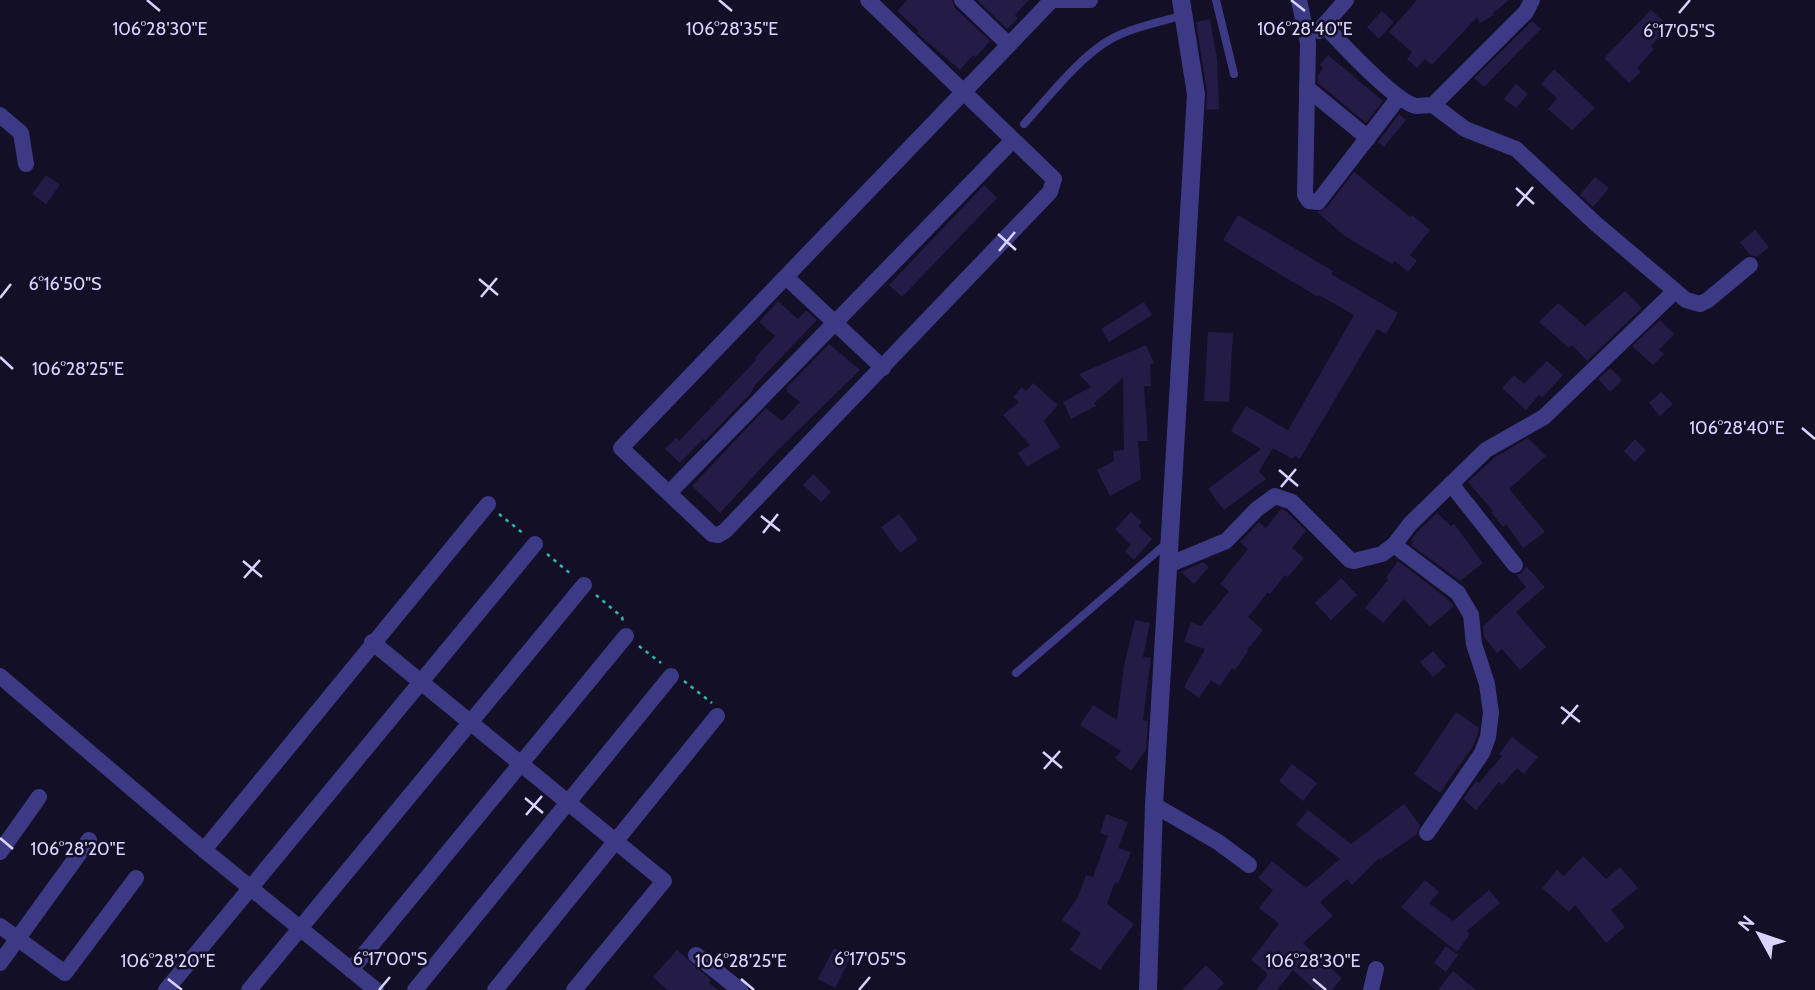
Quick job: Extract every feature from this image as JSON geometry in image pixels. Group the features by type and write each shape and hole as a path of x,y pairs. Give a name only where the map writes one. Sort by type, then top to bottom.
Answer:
{"street":[{"path":"868,0 962,92 1054,179 1050,192 883,368 725,531 718,535 712,534 621,448 962,92 1052,0 1090,0"},
{"path":"962,0 1009,45"},
{"path":"1299,0 1308,43 1304,195 1309,201 1318,202 1399,97"},
{"path":"1308,43 1346,0"},
{"path":"1433,105 1526,12 1532,0"},
{"path":"1148,990 1154,805 1196,94 1183,7"},
{"path":"1324,25 1345,49 1399,97 1415,106 1433,105 1465,129 1516,149 1595,223 1686,300 1700,304 1708,300 1750,265"},
{"path":"1307,88 1368,138"},
{"path":"0,115 21,132 26,164"},
{"path":"669,493 1013,140"},
{"path":"786,277 883,368"},
{"path":"1168,565 1226,541 1257,509 1275,496 1292,502 1350,560 1382,554 1394,545 1410,524 1486,450 1544,417 1675,291"},
{"path":"1451,484 1515,565"},
{"path":"204,850 372,642 488,504"},
{"path":"166,990 535,544"},
{"path":"1394,545 1458,593 1471,615 1474,644 1487,684 1491,713 1488,737 1482,754 1427,833"},
{"path":"249,990 584,585"},
{"path":"351,970 626,636"},
{"path":"372,642 664,881 574,990"},
{"path":"0,676 204,850 376,990"},
{"path":"415,990 671,676"},
{"path":"495,990 717,716"},
{"path":"0,852 40,796"},
{"path":"1154,805 1218,842 1249,865"},
{"path":"0,963 89,840"},
{"path":"0,926 65,973 136,878"},
{"path":"696,955 740,990"},
{"path":"1371,990 1376,969"}],"lane":[{"path":"1216,0 1234,74"},
{"path":"1024,124 1082,62 1108,40 1183,7"},
{"path":"1016,673 1169,541"}],"path":[{"path":"488,504 622,617 626,636 659,661 671,676 677,676 711,702 717,716"}],"building":[{"path":"907,0 952,0 955,8 990,41 960,70 917,33 919,31 897,11"},
{"path":"977,0 1029,0 1015,15 1018,18 1007,29"},
{"path":"1417,0 1509,0 1493,13 1494,15 1480,23 1477,17 1432,65 1425,59 1417,68 1407,59 1412,52 1389,32"},
{"path":"1651,10 1669,26 1651,46 1654,49 1637,68 1641,72 1629,83 1604,58"},
{"path":"1382,11 1394,22 1379,39 1367,27"},
{"path":"1210,19 1217,59 1219,109 1206,110 1207,92 1196,22"},
{"path":"1532,21 1541,29 1484,87 1474,78"},
{"path":"1328,55 1383,101 1366,123 1318,83 1318,75 1323,68 1320,65"},
{"path":"1554,69 1595,108 1572,130 1548,109 1557,98 1541,84"},
{"path":"1516,84 1528,94 1516,108 1504,99"},
{"path":"1399,114 1406,120 1384,147 1378,142"},
{"path":"1354,172 1430,230 1410,255 1417,261 1408,272 1395,261 1392,264 1346,237 1317,212 1326,208"},
{"path":"46,175 60,185 46,204 32,194"},
{"path":"1595,177 1609,188 1593,207 1580,195"},
{"path":"984,185 997,198 902,297 889,285"},
{"path":"1238,215 1398,313 1386,334 1377,329 1299,460 1296,456 1292,459 1273,448 1259,471 1266,479 1224,510 1208,489 1261,449 1231,431 1246,406 1288,430 1354,315 1319,295 1318,297 1223,240"},
{"path":"1755,230 1769,247 1757,257 1750,255 1740,242"},
{"path":"1625,291 1642,308 1587,361 1572,345 1569,348 1539,322 1558,303 1585,326"},
{"path":"778,301 798,319 806,310 817,320 705,441 703,439 680,463 665,449 676,438 679,441 756,360 775,336 759,322"},
{"path":"1144,302 1152,315 1109,342 1101,329"},
{"path":"1660,320 1674,334 1659,350 1664,354 1653,365 1632,346"},
{"path":"1208,332 1233,333 1229,402 1204,401"},
{"path":"829,344 860,370 776,452 720,513 692,486 766,408 782,421 800,402 787,392 787,387"},
{"path":"1146,345 1154,363 1150,364 1151,386 1144,386 1148,441 1138,441 1141,479 1110,496 1097,470 1114,461 1113,451 1124,450 1123,378 1094,403 1096,406 1071,419 1063,402 1091,387 1079,374"},
{"path":"1547,361 1563,375 1542,398 1539,395 1526,410 1502,388 1514,375 1524,384"},
{"path":"1610,368 1622,380 1610,392 1598,379"},
{"path":"1033,383 1058,405 1044,421 1060,447 1027,467 1018,453 1030,445 1003,415 1019,402 1013,397 1022,387 1026,391"},
{"path":"1661,392 1673,404 1660,416 1649,403"},
{"path":"1528,438 1546,456 1509,489 1545,532 1523,548 1506,524 1503,527 1468,482 1495,457"},
{"path":"1635,439 1646,450 1635,462 1624,451"},
{"path":"813,474 831,492 821,502 803,485"},
{"path":"1281,509 1306,531 1292,548 1304,558 1288,577 1285,575 1270,594 1268,592 1248,617 1263,630 1235,670 1232,668 1220,686 1211,680 1199,698 1184,687 1205,649 1184,642 1191,622 1201,626 1229,591 1220,584 1248,549 1240,542 1259,522 1266,528"},
{"path":"1131,512 1142,522 1138,526 1152,539 1134,560 1125,551 1131,545 1115,529"},
{"path":"1437,513 1451,526 1454,524 1483,563 1460,581 1411,545 1411,540 1418,531"},
{"path":"899,514 918,540 900,553 881,527"},
{"path":"1398,561 1454,606 1430,627 1404,599 1383,623 1365,608 1388,580 1386,578"},
{"path":"1203,562 1209,567 1194,584 1181,572"},
{"path":"1526,566 1545,587 1516,612 1546,647 1520,670 1502,649 1497,653 1484,637 1483,626 1526,587 1516,575 1522,573"},
{"path":"1341,578 1357,595 1331,620 1315,603"},
{"path":"1135,620 1150,623 1143,657 1151,658 1143,720 1148,721 1146,750 1131,771 1115,758 1121,751 1080,725 1093,705 1117,720 1124,666"},
{"path":"1433,651 1446,666 1433,677 1420,662"},
{"path":"1456,712 1479,728 1478,734 1473,746 1440,793 1414,774"},
{"path":"1512,737 1538,757 1524,774 1517,768 1502,785 1499,782 1476,810 1463,799 1476,781 1479,783 1502,756 1499,754"},
{"path":"1292,764 1317,783 1303,801 1279,781"},
{"path":"1404,804 1420,825 1417,834 1380,860 1379,858 1352,885 1347,879 1320,902 1333,916 1303,943 1342,978 1332,990 1315,990 1293,970 1277,990 1256,990 1267,973 1251,960 1279,924 1259,908 1273,890 1258,878 1272,861 1306,888 1340,859 1296,825 1308,810 1351,844"},
{"path":"1106,814 1128,822 1118,848 1131,852 1107,904 1134,924 1100,970 1070,950 1081,933 1062,920 1078,897 1086,875 1093,877 1108,836 1100,833"},
{"path":"1583,856 1606,879 1620,867 1638,888 1611,910 1625,927 1606,943 1575,905 1569,912 1542,888 1557,870 1564,876"},
{"path":"1425,880 1439,892 1429,903 1453,921 1489,890 1500,903 1467,931 1470,934 1457,952 1401,907"},
{"path":"1446,946 1458,955 1446,972 1434,963"},
{"path":"834,948 851,957 835,988 818,979"},
{"path":"677,950 711,980 709,983 718,990 667,990 653,977"},
{"path":"1206,965 1224,983 1217,990 1182,990"},
{"path":"1453,971 1476,990 1438,990"}]}
